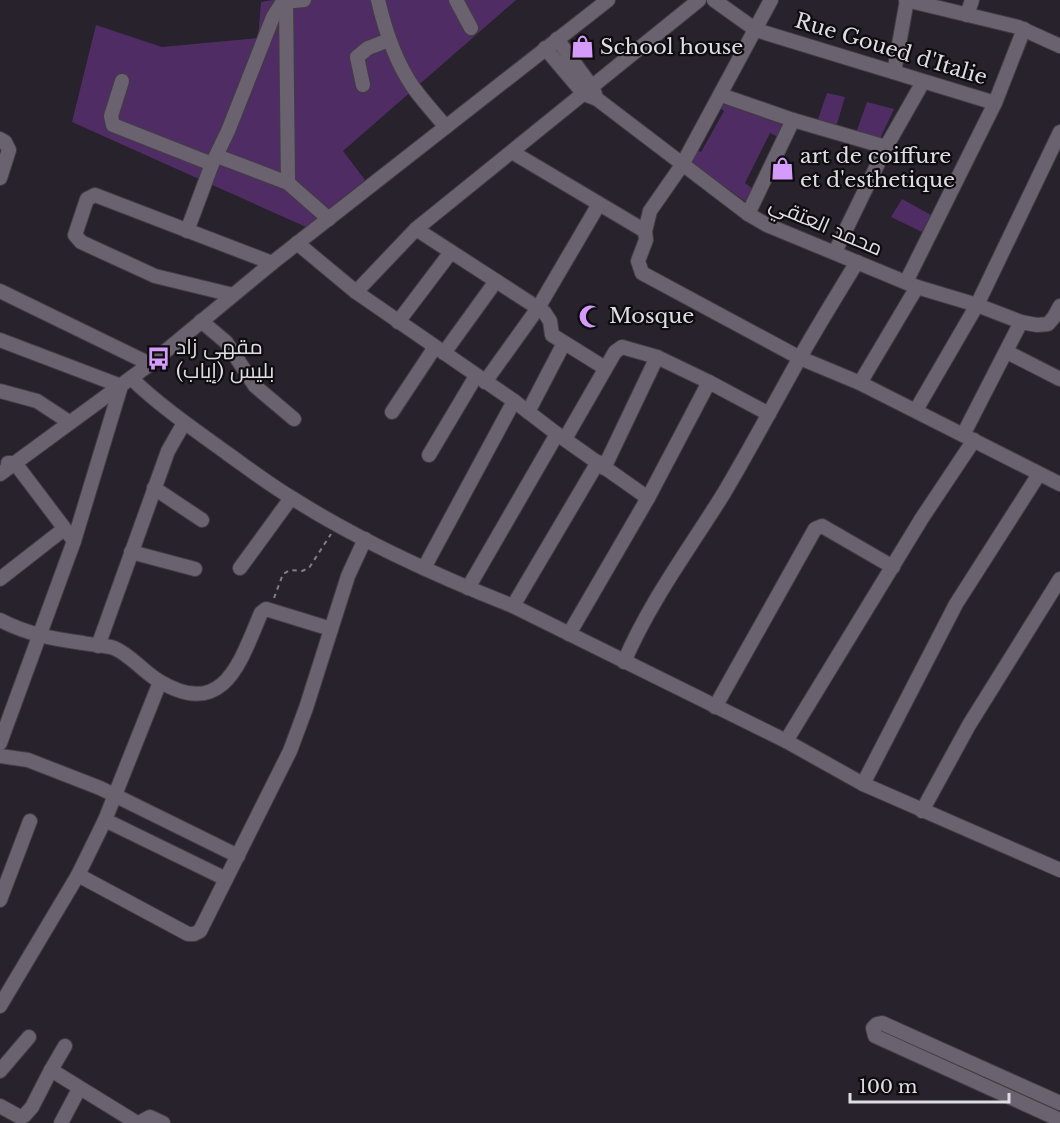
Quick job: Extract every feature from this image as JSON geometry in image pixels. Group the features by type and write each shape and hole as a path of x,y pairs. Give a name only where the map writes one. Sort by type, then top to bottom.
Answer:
{"street":[{"path":"284,1 304,0"},
{"path":"378,0 389,40 414,87 446,128"},
{"path":"456,0 471,28"},
{"path":"0,474 150,364 297,243 608,0"},
{"path":"356,292 416,229 512,152 591,94 699,0"},
{"name":"Rue Goued d'Italie","path":"714,0 756,30 995,103"},
{"path":"771,0 682,165 650,211 645,231 646,240 638,261 642,273 800,358 916,410 1060,484"},
{"path":"894,72 906,0 1024,29 1060,46"},
{"path":"967,15 972,0"},
{"path":"187,231 273,17 284,1"},
{"path":"284,1 288,183"},
{"path":"860,383 912,285 995,103 1024,29"},
{"name":"محمد العتقي","path":"557,39 591,94"},
{"path":"363,85 357,57 364,50 389,40"},
{"name":"محمد العتقي","path":"545,48 591,94 682,165 748,214 791,236 912,285 977,305 1021,322 1047,324 1060,306"},
{"path":"122,81 111,116 113,124 214,160 288,183 329,219"},
{"path":"835,252 886,147 922,82"},
{"path":"721,95 793,120 886,147"},
{"path":"748,214 793,120"},
{"path":"916,410 977,305 1060,132"},
{"path":"0,139 5,141 9,150 0,178"},
{"path":"512,152 645,231"},
{"path":"233,295 155,276 81,242 75,235 87,199 95,195 272,263"},
{"path":"429,454 480,379 538,308 599,204"},
{"path":"416,229 538,308 549,317 552,335 605,368"},
{"path":"297,243 356,292 514,401 648,498"},
{"path":"398,322 451,252"},
{"path":"624,662 633,639 708,520 857,262"},
{"path":"392,412 496,281"},
{"path":"0,291 150,364"},
{"path":"201,321 226,342 255,386 294,419"},
{"path":"786,741 969,438 1021,322"},
{"path":"0,340 126,382 151,396 184,423 291,498 336,524 424,568 569,633 786,741 863,784 1060,870"},
{"path":"528,412 564,343"},
{"path":"468,588 615,352 622,347 657,357 769,414"},
{"path":"1006,352 1060,379"},
{"path":"513,606 601,465 657,357"},
{"path":"0,743 74,541 126,382"},
{"path":"569,633 648,498 709,382"},
{"path":"0,391 38,401 69,422"},
{"path":"424,568 514,401"},
{"path":"98,646 168,451 184,423"},
{"path":"0,462 15,463 74,541"},
{"path":"863,784 956,604 1039,474"},
{"path":"154,488 202,519"},
{"path":"240,568 291,498"},
{"path":"715,707 815,529 822,526 893,567"},
{"path":"0,579 64,529"},
{"path":"78,875 188,934 200,931 290,751 348,576 365,539"},
{"path":"131,552 195,569"},
{"path":"922,811 969,725 1060,579"},
{"path":"0,620 39,636 113,648 160,682 193,694 203,695 215,690 234,670 243,656 261,613 266,609 331,629"},
{"path":"0,1006 78,875 105,820 160,682"},
{"path":"0,756 28,760 115,795 238,856"},
{"path":"105,820 226,879"},
{"path":"0,900 30,821"},
{"path":"882,1023 1059,1098 1052,1119 875,1036 873,1028 882,1023"},
{"path":"0,1071 28,1037"},
{"path":"0,1106 24,1116 32,1107 65,1046"},
{"path":"51,1070 138,1123 150,1117 163,1123"},
{"path":"61,1123 79,1089"}],"path":[{"path":"270,609 283,574 290,570 302,571 309,568 336,524"}],"shaded area":[{"path":"273,0 516,0 343,151 365,180 306,227 72,122 96,25 162,47 258,38 261,2"},
{"path":"827,93 845,97 836,127 817,122"},
{"path":"867,102 894,109 879,141 856,133"},
{"path":"720,103 786,126 780,138 770,133 745,183 753,189 746,202 691,162 694,149 701,152 724,111 717,105"},
{"path":"902,199 931,215 922,232 891,217"}],"place":[{"name":"School house","path":"582,47"},
{"name":"art de coiffure et d'esthetique","path":"782,168"},
{"name":"Mosque","path":"591,316"},
{"name":"مقهى زاد بليس (إياب)","path":"158,359"}]}
